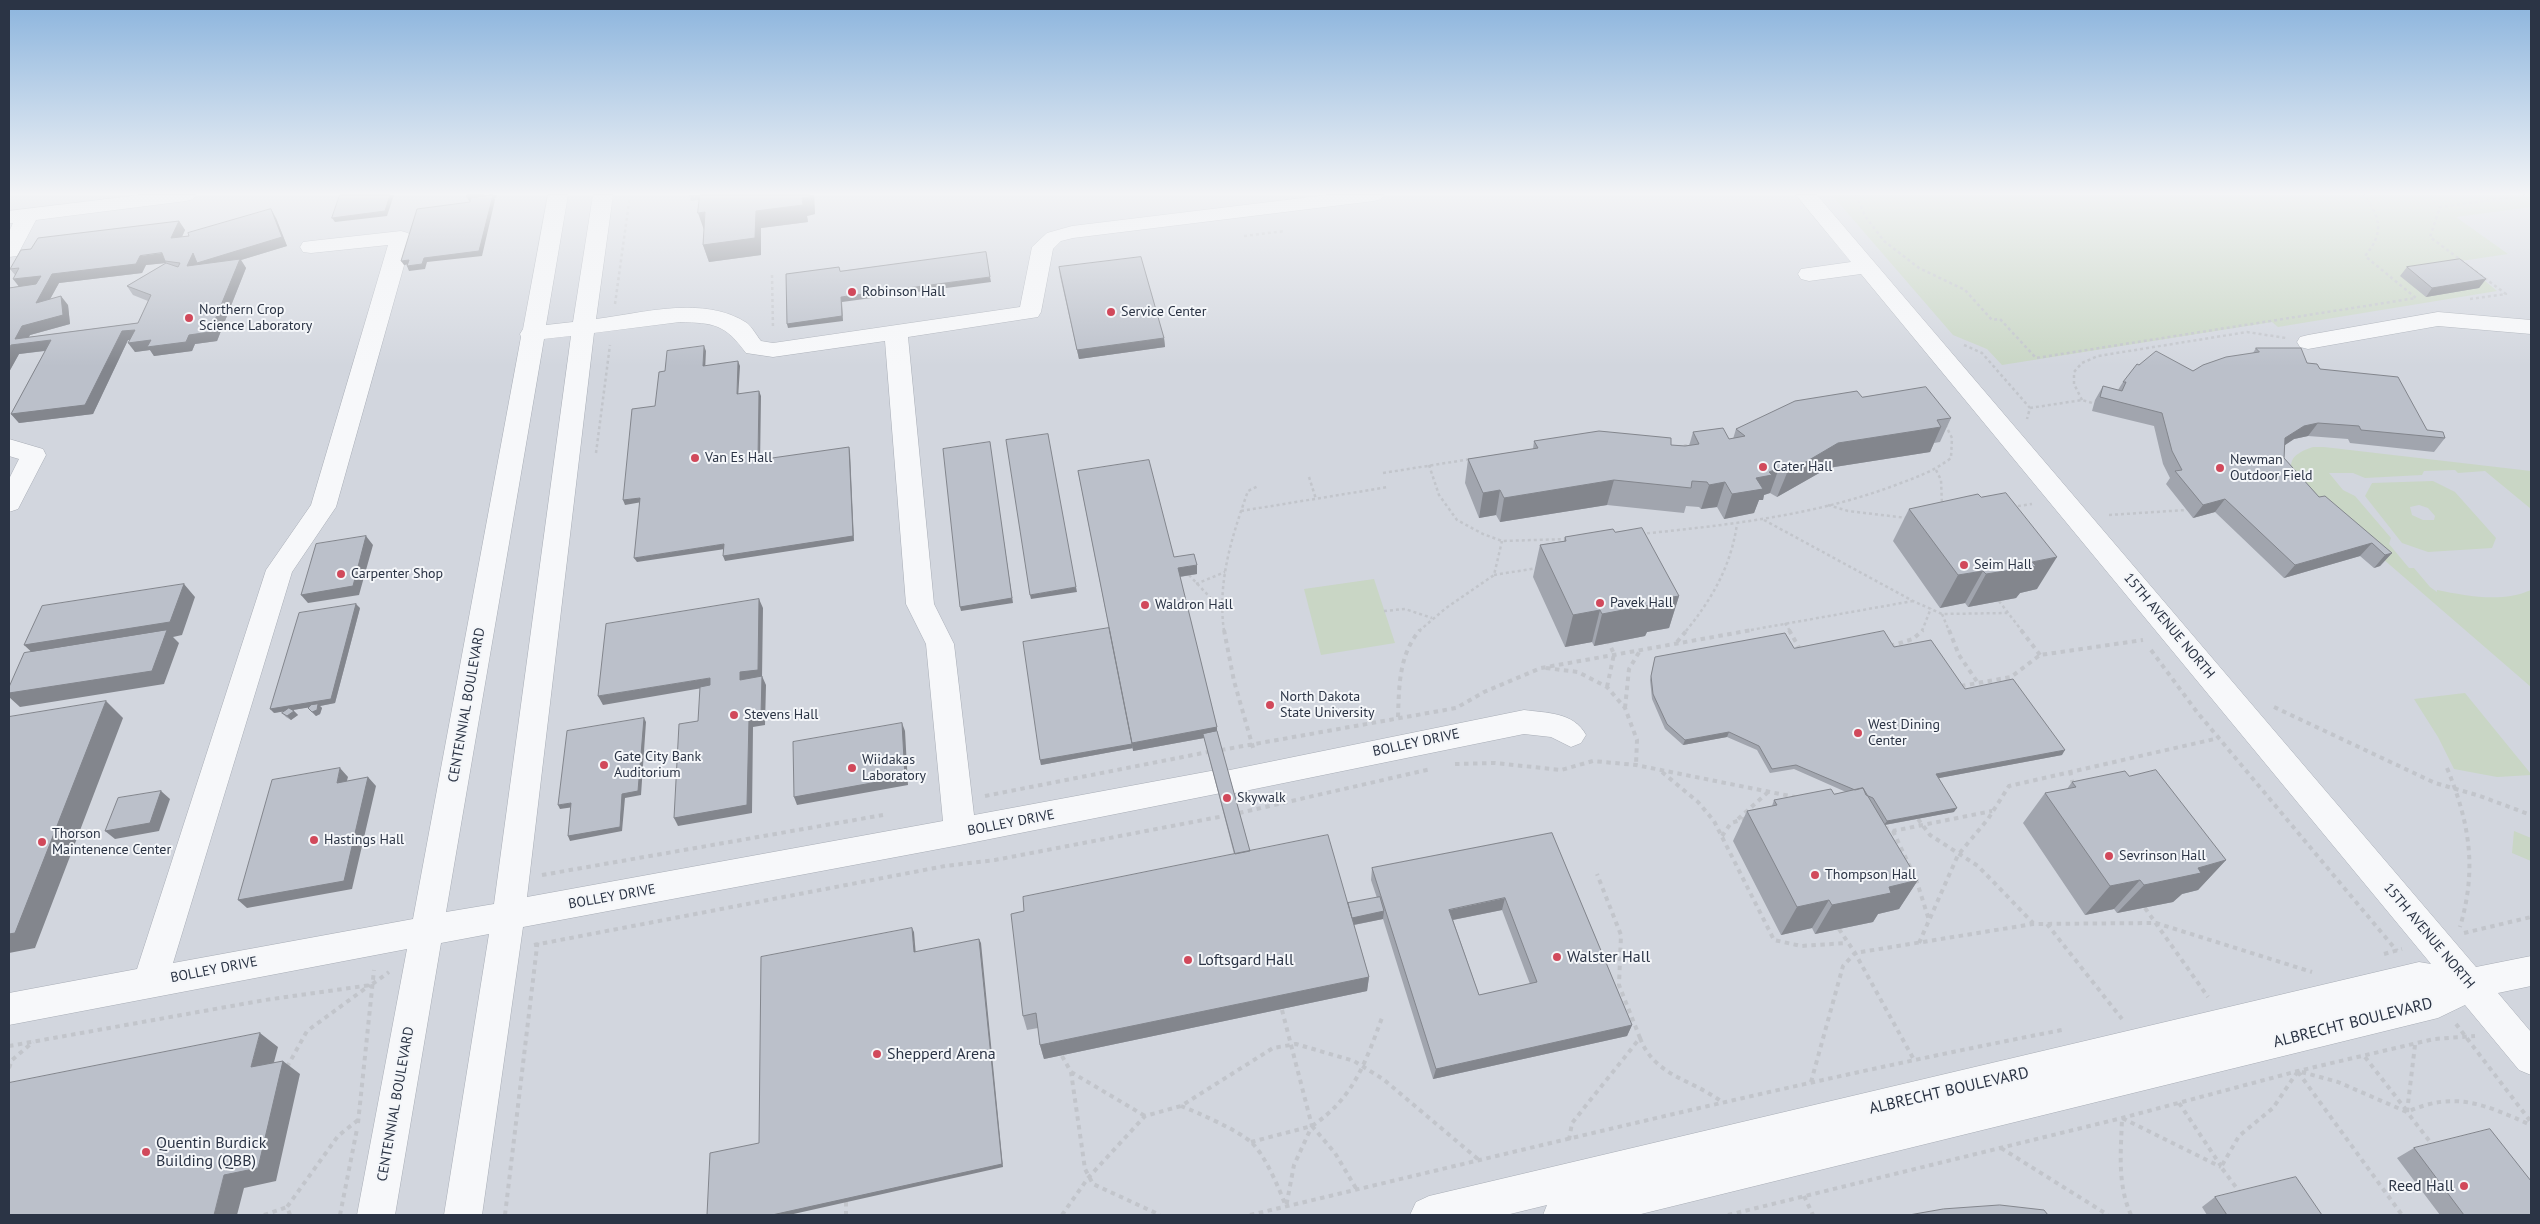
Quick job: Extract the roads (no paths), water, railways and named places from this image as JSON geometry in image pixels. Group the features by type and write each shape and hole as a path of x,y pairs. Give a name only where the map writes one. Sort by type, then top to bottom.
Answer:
{"street":[{"path":"150,982 279,570 323,507 397,252"},
{"name":"CENTENNIAL BOULEVARD","path":"376,1215 547,252"},
{"path":"463,1215 507,914 594,252"},
{"path":"532,334 680,315 712,316 740,330 754,348 773,350 1030,312 1042,252"},
{"name":"15TH AVENUE NORTH","path":"1855,252 2531,1058"},
{"path":"1809,274 1867,266"},
{"path":"2308,342 2438,319 2531,326"},
{"path":"896,332 920,604 940,644 960,832"},
{"path":"9,447 34,455 9,504"},
{"name":"BOLLEY DRIVE","path":"9,1009 380,939 425,943 507,914 960,832 1261,775 1524,722 1557,726 1571,735"},
{"name":"ALBRECHT BOULEVARD","path":"1429,1215 2429,990 2531,972"},
{"name":"ALBRECHT BOULEVARD","path":"1562,1215 2429,990"}],"place":[{"name":"Robinson Hall","path":"852,292"},
{"name":"Service Center","path":"1111,312"},
{"name":"Northern Crop Science Laboratory","path":"189,318"},
{"name":"Van Es Hall","path":"695,458"},
{"name":"Cater Hall","path":"1763,467"},
{"name":"Newman Outdoor Field","path":"2220,468"},
{"name":"Seim Hall","path":"1964,565"},
{"name":"Carpenter Shop","path":"341,574"},
{"name":"Pavek Hall","path":"1600,603"},
{"name":"Waldron Hall","path":"1145,605"},
{"name":"North Dakota State University","path":"1270,705"},
{"name":"Stevens Hall","path":"734,715"},
{"name":"West Dining Center","path":"1858,733"},
{"name":"Gate City Bank Auditorium","path":"604,765"},
{"name":"Wiidakas Laboratory","path":"852,768"},
{"name":"Skywalk","path":"1227,798"},
{"name":"Hastings Hall","path":"314,840"},
{"name":"Thorson Maintenence Center","path":"42,842"},
{"name":"Sevrinson Hall","path":"2109,856"},
{"name":"Thompson Hall","path":"1815,875"},
{"name":"Walster Hall","path":"1557,957"},
{"name":"Loftsgard Hall","path":"1188,960"},
{"name":"Shepperd Arena","path":"877,1054"},
{"name":"Quentin Burdick Building (QBB)","path":"146,1152"},
{"name":"Reed Hall","path":"2464,1186"}]}
